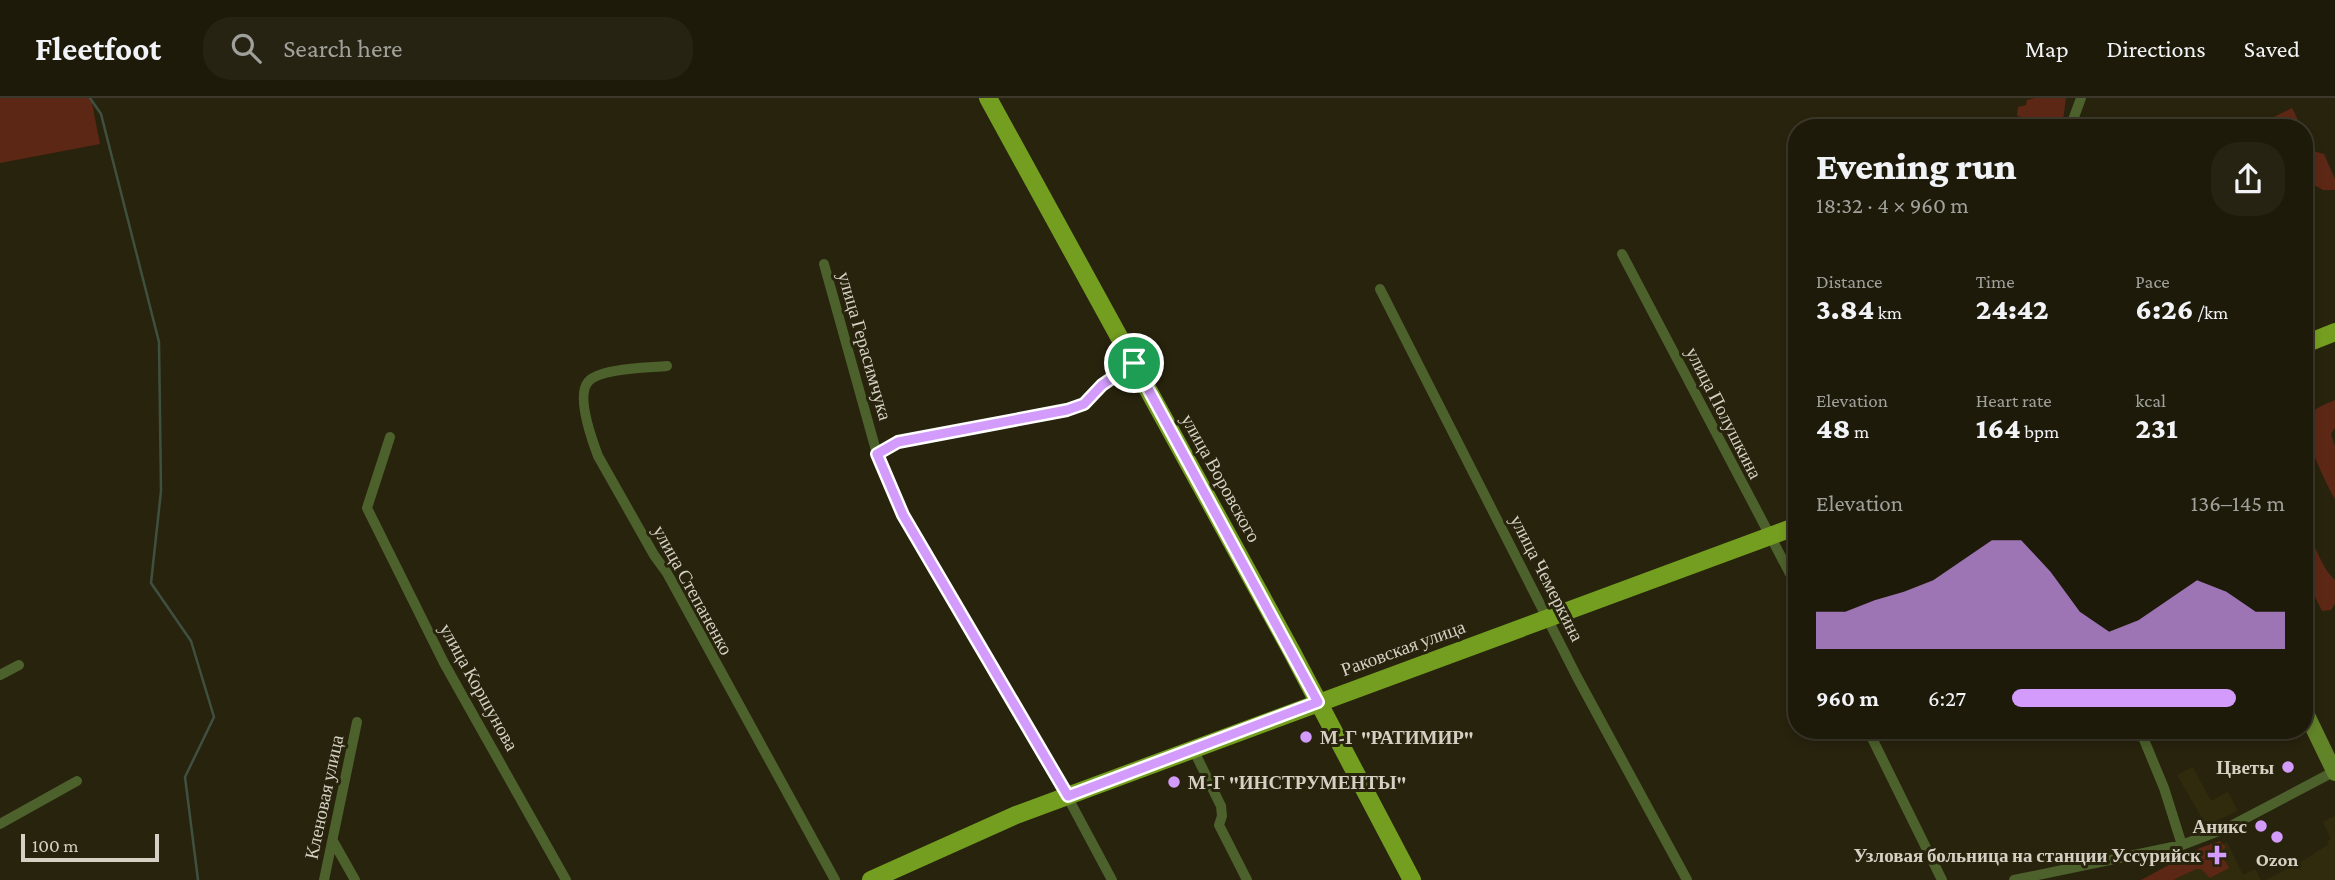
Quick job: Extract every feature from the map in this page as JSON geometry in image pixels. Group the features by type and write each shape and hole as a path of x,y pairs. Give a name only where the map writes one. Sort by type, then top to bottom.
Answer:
{"main road":[{"name":"улица Воровского","path":"988,98 1318,702 1412,880"},
{"path":"2313,341 2335,332"},
{"name":"Раковская улица","path":"871,880 950,843 1068,796 1788,529"},
{"path":"2313,727 2335,772"}],"street":[{"path":"2073,119 2081,98"},
{"name":"улица Полушкина","path":"1622,254 1788,568"},
{"name":"улица Герасимчука","path":"824,264 877,454 903,515 1068,796 1112,880"},
{"name":"улица Чемеркина","path":"1380,289 1577,677 1687,880"},
{"path":"877,454 898,442 1067,410 1084,404 1102,385 1134,363"},
{"name":"улица Степаненко","path":"667,366 604,373 586,384 584,406 592,441 835,880"},
{"name":"улица Коршунова","path":"390,437 367,508 444,663 566,880"},
{"path":"0,675 19,665"},
{"name":"Кленовая улица","path":"324,880 357,722"},
{"path":"1872,739 1942,880"},
{"path":"2144,739 2164,788 2182,845"},
{"path":"1193,749 1221,806 1219,825 1247,880"},
{"path":"2014,880 2182,845 2229,827 2335,772"},
{"path":"0,824 77,781"},
{"path":"333,841 355,880"}],"shaded area":[{"path":"0,98 91,98 100,144 0,163"},
{"path":"2066,98 2063,119 2026,119 2017,116 2018,107 2026,105 2027,100"},
{"path":"2292,108 2298,119 2269,119"},
{"path":"2313,151 2324,154 2335,179 2335,190 2323,190 2313,184"},
{"path":"2335,400 2335,428 2331,434 2335,446 2335,499 2313,453 2313,411"},
{"path":"2313,544 2335,580 2335,604 2331,610 2322,611 2313,593"},
{"path":"2193,767 2211,801 2228,792 2238,811 2206,825 2177,775"},
{"path":"2335,816 2335,880 2265,880 2296,865 2329,844 2327,841 2331,839 2323,822"},
{"path":"2220,841 2226,847 2220,852 2229,868 2210,878 2201,869 2196,869 2173,880 2141,880 2200,848"},
{"name":"Узловая больница на станции Уссурийск","path":"2227,842 2243,875 2255,869 2261,880 2156,880 2187,861"}],"waterway":[{"path":"90,98 101,114 159,342 161,491 151,583 191,641 214,717 185,777 198,880"}],"place":[{"name":"М-Г \"РАТИМИР\"","path":"1306,737"},
{"name":"Цветы","path":"2288,767"},
{"name":"М-Г \"ИНСТРУМЕНТЫ\"","path":"1174,782"},
{"name":"Аникс","path":"2261,826"},
{"name":"Ozon","path":"2277,837"},
{"name":"Узловая больница на станции Уссурийск","path":"2217,855"}],"route":[{"path":"1134,363 1318,702 1068,796 903,515 877,454 898,442 1067,410 1084,404 1102,385 1134,363"}]}
